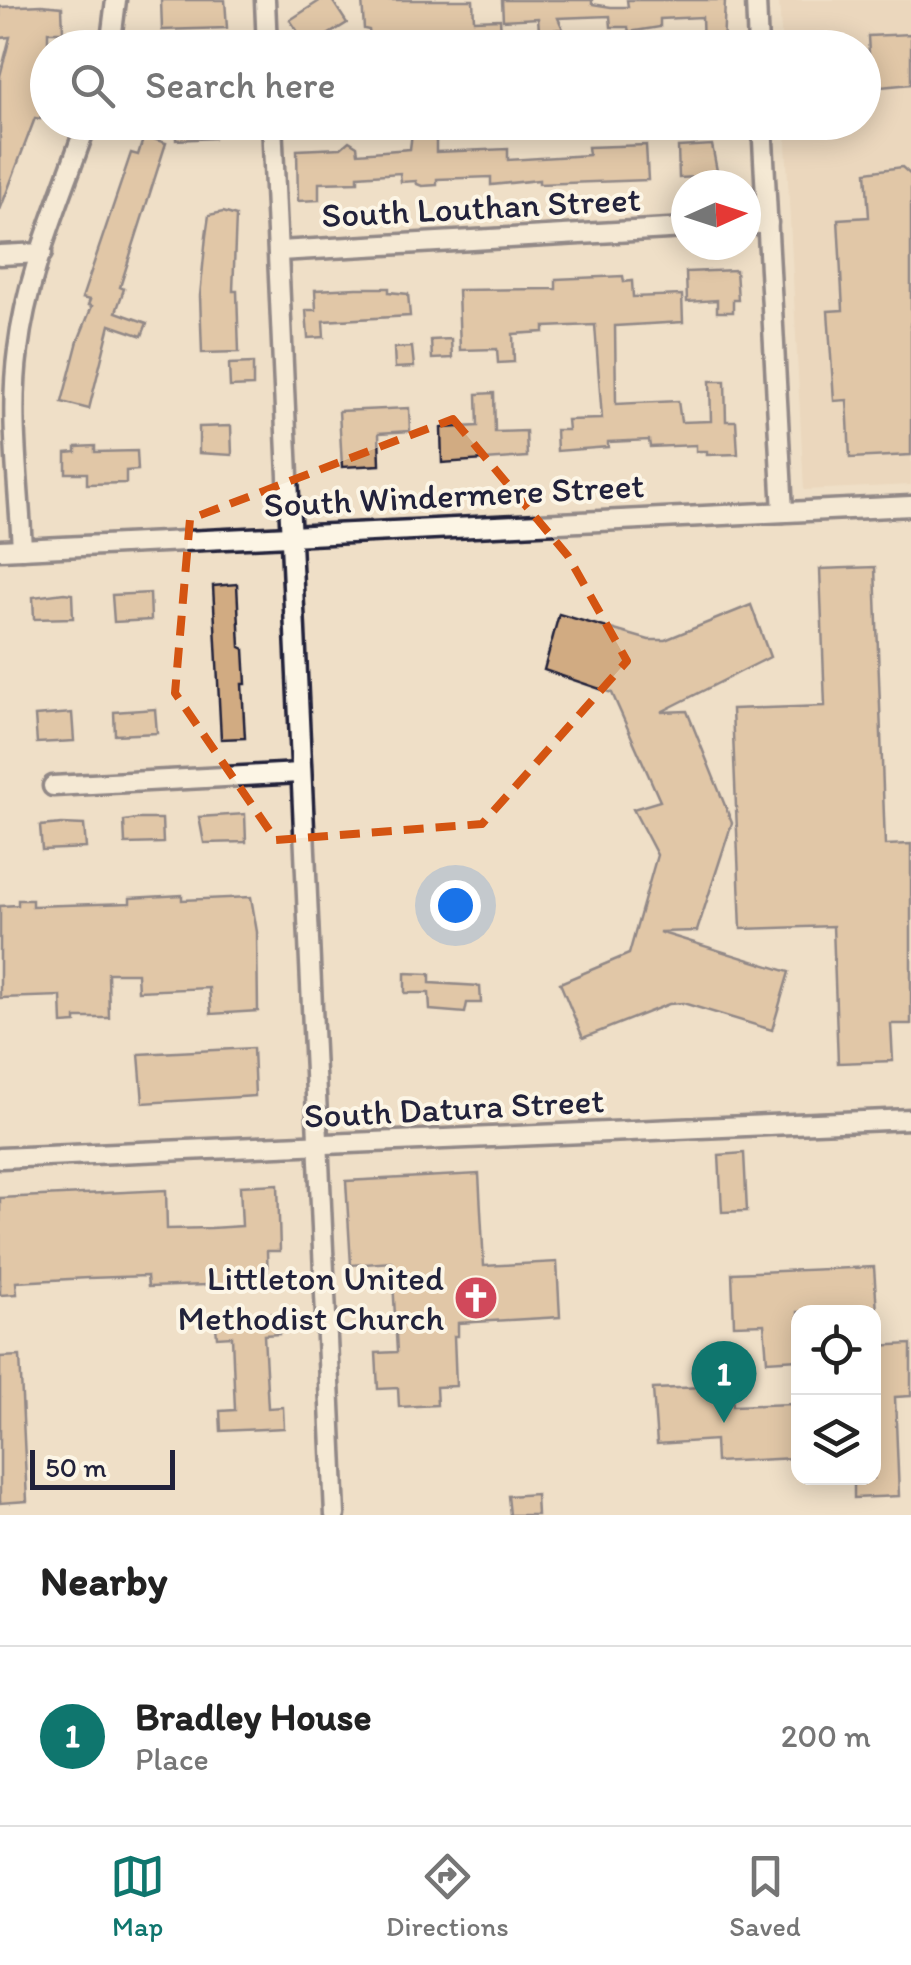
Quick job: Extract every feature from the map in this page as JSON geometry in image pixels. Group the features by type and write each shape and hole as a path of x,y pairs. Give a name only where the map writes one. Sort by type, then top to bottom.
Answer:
{"street":[{"path":"112,30 116,0"},
{"path":"265,0 266,30"},
{"path":"756,0 757,30"},
{"path":"22,549 14,400 17,352 42,253 81,140"},
{"path":"273,140 335,1515"},
{"path":"763,140 783,512"},
{"path":"761,223 768,223"},
{"name":"South Louthan Street","path":"279,251 671,229"},
{"path":"0,255 42,253"},
{"name":"South Windermere Street","path":"0,550 911,506"},
{"path":"53,786 300,773"},
{"name":"South Datura Street","path":"0,1158 911,1119"}],"highlighted area":[{"path":"453,419 568,556 627,661 482,824 276,840 175,693 190,519"}],"shaded area":[{"path":"779,0 911,0 911,485 804,490 786,140 881,140 881,30 781,30"}],"building":[{"path":"161,0 225,0 227,28 162,30"},
{"path":"321,0 332,0 347,23 336,30 297,30 290,20"},
{"path":"362,0 473,0 474,20 500,19 501,30 369,30 364,29"},
{"path":"502,0 592,0 592,4 628,7 627,0 725,0 724,30 702,30 702,17 660,19 660,27 641,30 611,27 610,16 558,18 563,29 539,30 538,18 503,20"},
{"path":"0,7 62,7 63,30 30,30 30,131 0,210 0,76 10,37 0,38"},
{"path":"911,34 911,84 881,87 881,35"},
{"path":"143,140 166,143 120,287 124,289 116,312 147,323 142,336 110,325 89,409 62,402 92,306 88,305 90,300 82,298 131,153 138,155"},
{"path":"411,140 436,140 436,152 508,149 508,160 589,155 588,147 646,145 648,180 539,184 539,180 491,185 491,177 437,179 437,185 422,186 416,181 401,182 400,173 358,176 358,182 319,183 319,200 298,201 297,150 341,148 349,141 357,146 358,153 410,149"},
{"path":"712,145 717,170 679,170 678,147"},
{"path":"902,167 911,175 911,455 850,458 847,400 834,401 828,311 843,310 838,219 869,217 866,172"},
{"path":"223,212 236,216 233,291 237,291 239,352 202,353 200,296 209,215"},
{"path":"736,270 738,300 733,300 733,312 717,312 717,300 687,302 686,272"},
{"path":"623,276 624,282 632,281 633,297 682,295 683,322 615,326 616,404 678,401 681,422 711,421 710,381 725,381 726,421 736,421 738,454 707,455 707,451 696,451 696,445 650,447 649,440 557,451 556,430 568,430 567,420 602,419 595,325 544,327 544,332 513,334 514,362 498,363 497,349 460,350 458,290 556,289 556,279"},
{"path":"389,288 389,292 408,294 410,316 323,321 324,337 308,338 306,310 316,310 315,290"},
{"path":"451,339 452,358 432,359 431,340"},
{"path":"412,347 414,367 395,368 394,348"},
{"path":"253,363 253,386 230,387 229,364"},
{"path":"494,393 495,432 526,431 527,457 442,463 441,428 478,426 477,394"},
{"path":"409,408 410,431 379,433 380,465 342,467 339,411"},
{"path":"231,426 232,455 199,453 199,427"},
{"path":"95,446 95,452 137,451 138,470 126,471 126,483 87,484 87,473 66,473 66,453 76,452 76,447"},
{"path":"875,567 885,845 911,844 911,1024 891,1024 893,1061 838,1063 833,926 741,929 732,709 825,706 820,569"},
{"path":"237,584 246,684 242,684 245,738 221,739 213,586"},
{"path":"150,593 151,620 114,622 112,595"},
{"path":"72,594 73,618 34,619 33,597"},
{"path":"751,605 770,657 661,712 687,711 732,823 697,931 659,932 789,972 772,1030 683,1003 669,1004 583,1038 560,983 629,954 657,855 633,809 660,801 612,693 544,670 559,614 649,640 665,640"},
{"path":"155,709 157,733 115,735 114,712"},
{"path":"72,713 74,741 37,743 35,716"},
{"path":"245,814 246,842 204,843 199,817"},
{"path":"162,819 163,843 125,844 124,821"},
{"path":"84,825 86,848 42,850 40,826"},
{"path":"182,895 182,900 251,897 257,932 258,1011 211,1014 209,988 138,991 137,973 108,973 109,1018 76,1018 76,1023 62,1024 61,996 0,998 0,906 18,905 18,900 32,900 32,906 130,903 130,898"},
{"path":"405,973 430,974 430,983 480,986 481,1003 467,1003 465,1013 430,1010 429,993 405,993"},
{"path":"253,1048 255,1096 143,1103 139,1054"},
{"path":"744,1153 747,1211 722,1212 719,1155"},
{"name":"Littleton United Methodist Church","path":"479,1174 484,1266 557,1262 560,1317 458,1323 458,1336 454,1336 456,1386 436,1387 437,1405 399,1407 398,1388 378,1389 376,1353 397,1352 392,1262 351,1265 346,1181"},
{"path":"278,1184 280,1251 267,1251 268,1283 148,1287 147,1276 88,1278 16,1282 17,1294 0,1295 0,1198 166,1190 167,1229 211,1228 242,1226 240,1186"},
{"path":"874,1267 877,1305 791,1305 791,1359 767,1361 764,1324 734,1325 732,1273"},
{"path":"278,1313 279,1334 264,1335 268,1408 283,1407 284,1428 221,1431 220,1411 235,1410 232,1336 217,1337 215,1317"},
{"path":"911,1344 911,1396 895,1397 899,1496 854,1498 854,1485 881,1485 881,1346"},
{"path":"20,1356 27,1501 0,1503 0,1357"},
{"path":"731,1386 733,1406 791,1404 791,1458 716,1462 715,1440 657,1444 653,1389"},
{"path":"536,1494 537,1515 510,1515 508,1496"}],"place":[{"name":"Littleton United Methodist Church","path":"476,1298"},
{"name":"Bradley House","path":"724,1423"}]}
